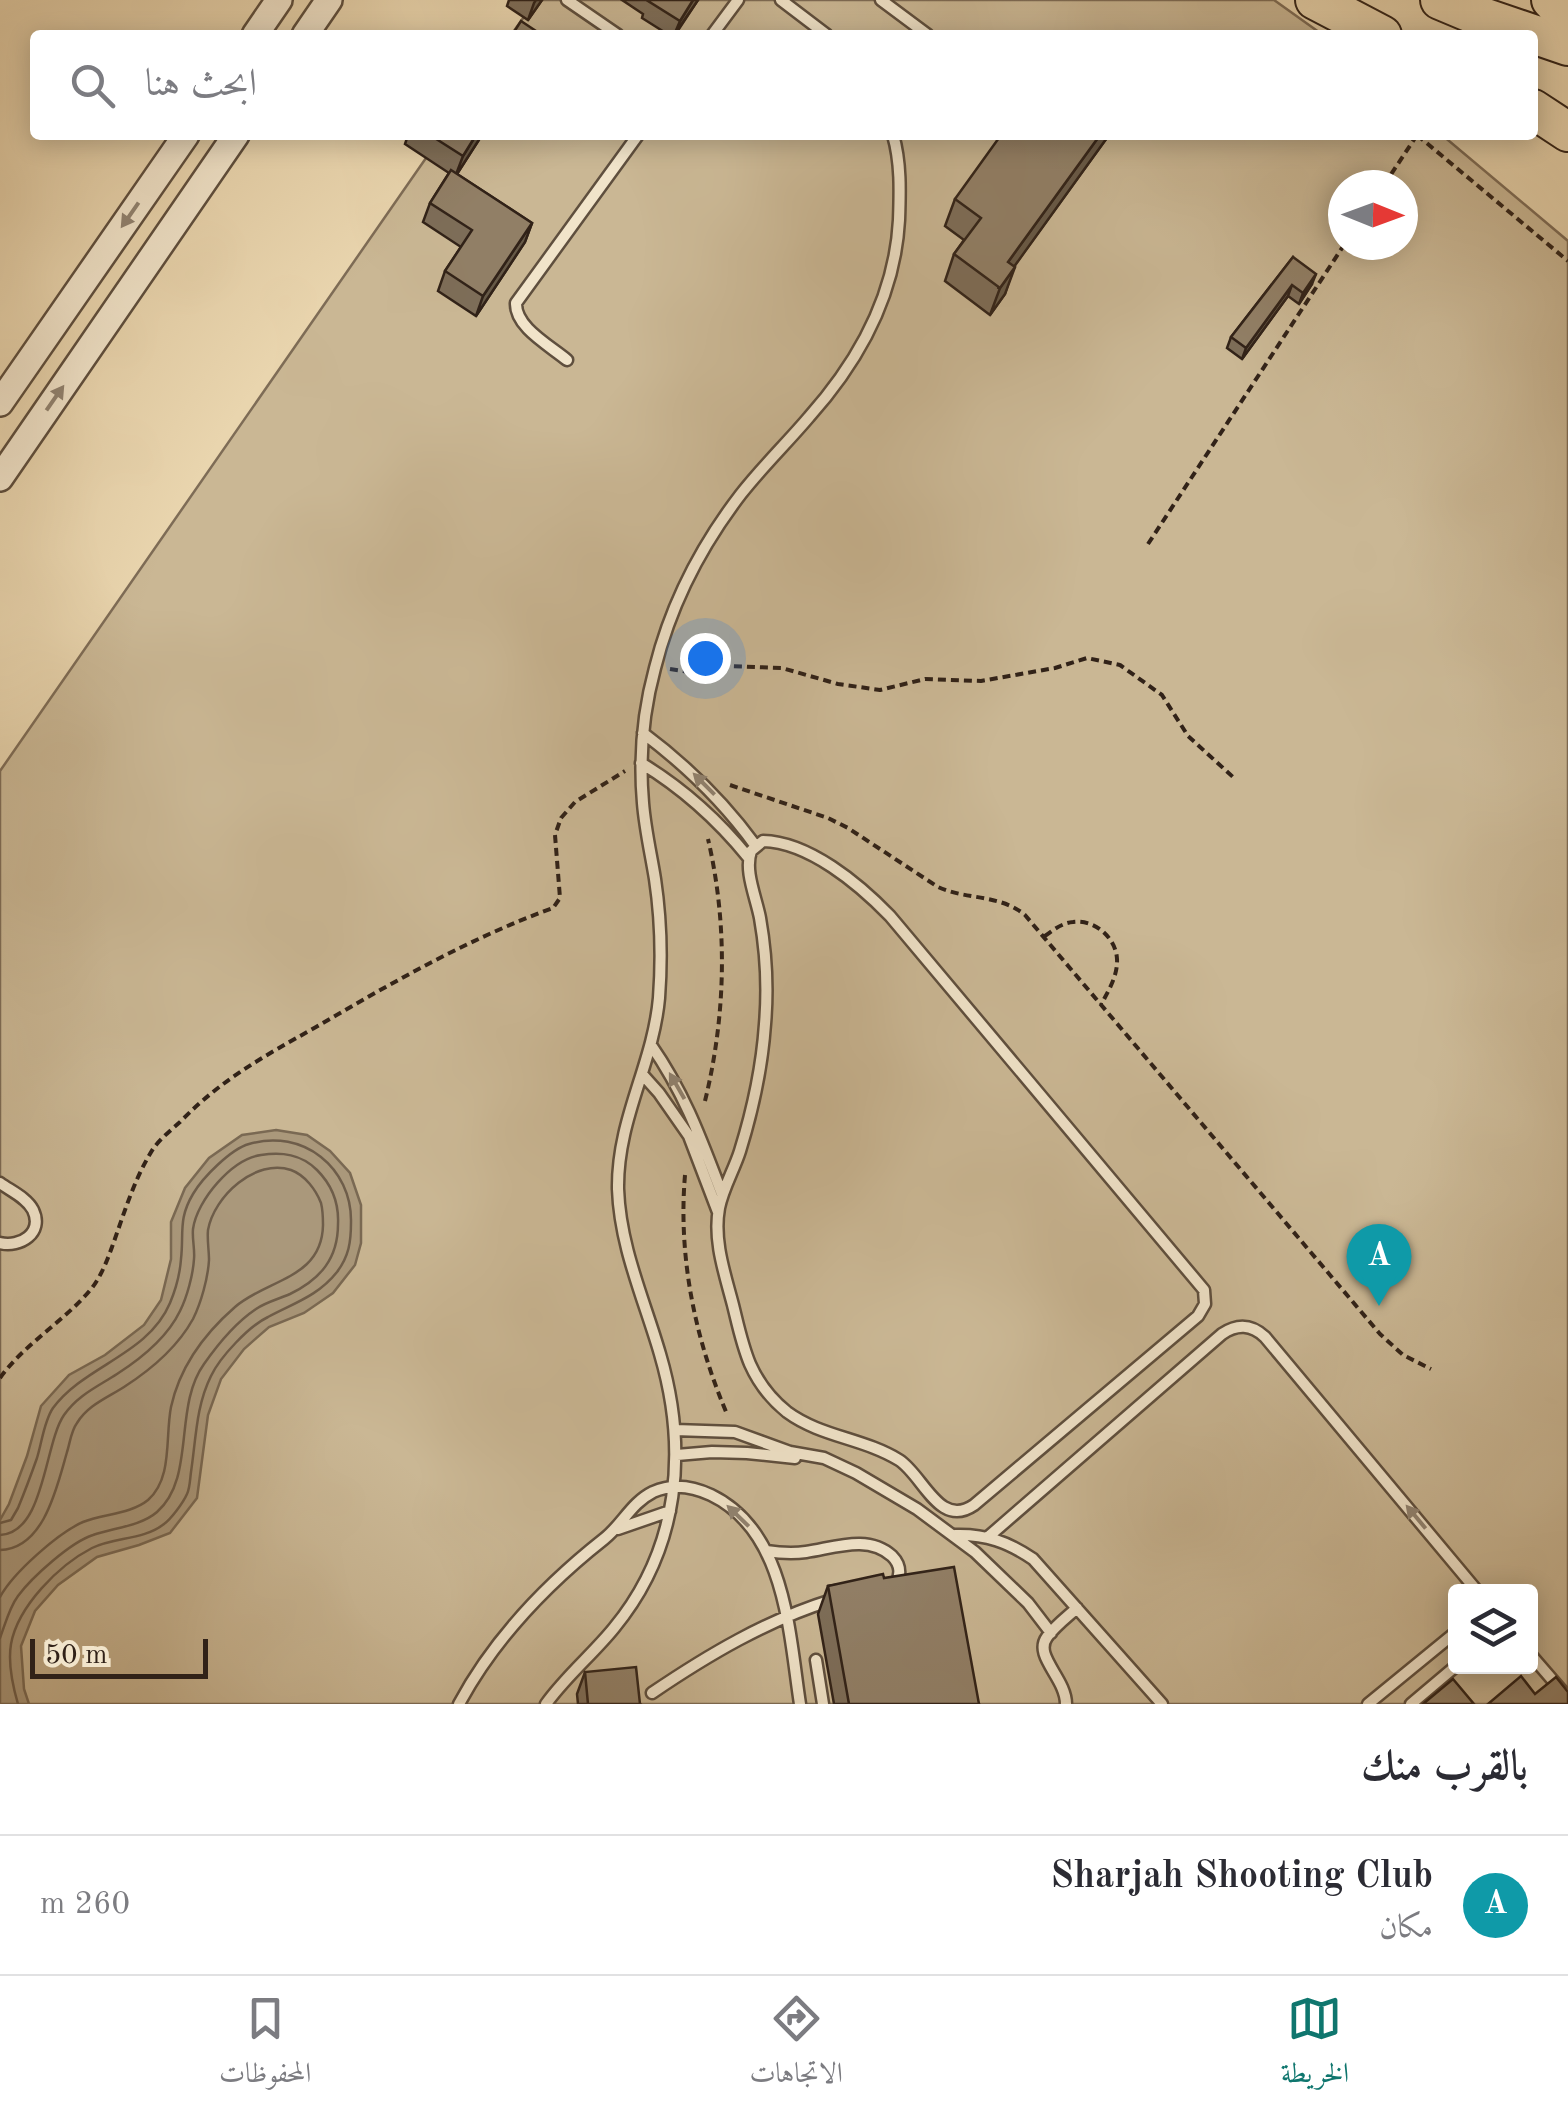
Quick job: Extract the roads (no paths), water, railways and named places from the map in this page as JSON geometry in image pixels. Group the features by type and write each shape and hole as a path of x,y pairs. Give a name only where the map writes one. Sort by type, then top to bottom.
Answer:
{"highway":[{"path":"1315,0 1372,30"},
{"path":"1440,0 1521,30"},
{"path":"1551,0 1568,18"},
{"path":"1538,36 1568,46"},
{"path":"1538,112 1568,132"}],"street":[{"path":"258,30 279,0"},
{"path":"309,30 330,0"},
{"path":"0,403 183,140"},
{"path":"0,478 233,140"}],"lane":[{"path":"567,0 611,30"},
{"path":"716,30 738,0"},
{"path":"780,0 821,30"},
{"path":"881,0 921,30"},
{"path":"567,360 522,323 516,303 634,140"},
{"path":"546,1704 615,1627 640,1591 658,1552 675,1486 675,1430 664,1369 632,1274 618,1188 621,1145 651,1045 658,1004 660,934 646,838 641,763 655,667 690,573 715,530 744,490 842,377 869,335 888,288 898,238 900,188 894,140"},
{"path":"643,733 692,773 755,845"},
{"path":"641,763 700,804 748,857 764,952 766,1018 750,1120 718,1212 718,1247 751,1366 782,1408 804,1424 904,1462 940,1504 956,1512 974,1505 1198,1316 1206,1297 1200,1284 870,895 822,862 772,842 755,845 748,857"},
{"path":"651,1045 678,1086 718,1212"},
{"path":"642,1074 693,1133 722,1195"},
{"path":"0,1183 32,1208 35,1219 26,1240 15,1245 0,1243"},
{"path":"988,1537 1230,1329 1239,1326 1258,1330 1471,1584"},
{"path":"675,1430 735,1432 790,1452 824,1458 887,1490 954,1535 988,1537 1012,1545 1033,1559 1162,1704"},
{"path":"677,1455 730,1452 824,1458"},
{"path":"617,1529 640,1500 675,1486 698,1489 737,1513 766,1551 782,1594 800,1704"},
{"path":"459,1704 496,1647 572,1564 617,1529 670,1511"},
{"path":"946,1529 1002,1577 1051,1632"},
{"path":"766,1551 806,1552 850,1544 877,1546 888,1552 900,1571 892,1590 881,1593"},
{"path":"652,1693 725,1646 808,1607 845,1598"},
{"path":"1066,1704 1063,1685 1043,1652 1043,1644 1077,1608"},
{"path":"1368,1704 1448,1639"},
{"path":"816,1660 824,1704"},
{"path":"1538,1663 1568,1698"},
{"path":"1411,1704 1448,1673"}],"water":[{"path":"276,1130 307,1135 330,1151 350,1173 361,1205 361,1243 355,1265 333,1293 304,1313 269,1327 244,1349 221,1379 208,1415 197,1498 170,1533 97,1557 58,1585 35,1611 21,1646 29,1704 0,1704 0,1520 27,1456 41,1406 69,1375 105,1355 144,1325 161,1300 171,1259 171,1222 185,1188 209,1158 242,1135"}],"place":[{"name":"Sharjah Shooting Club","path":"1379,1306"}]}
